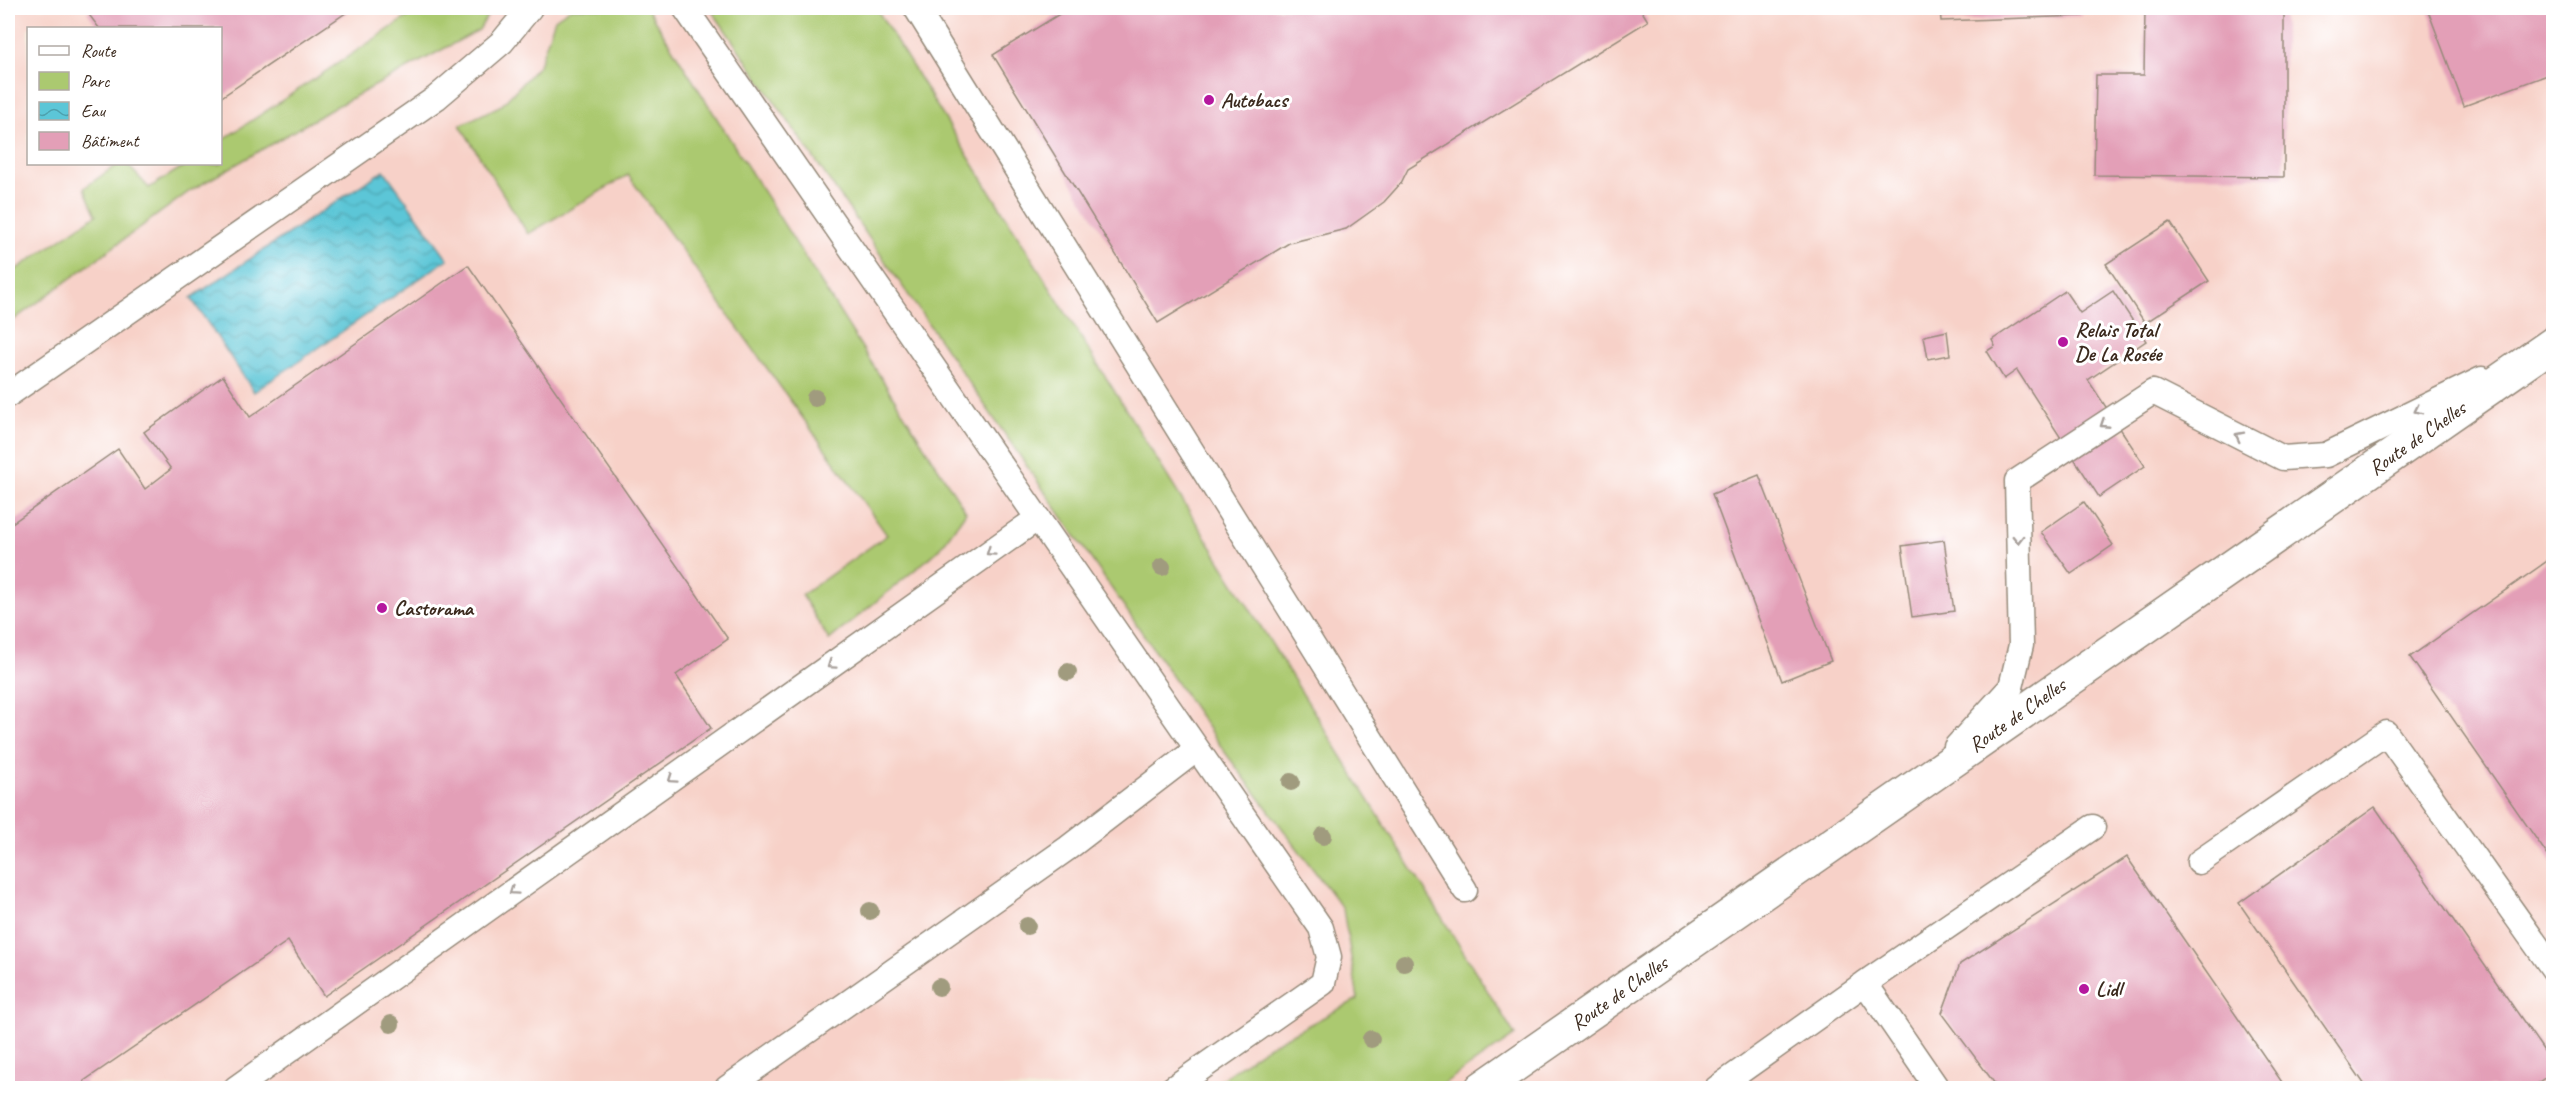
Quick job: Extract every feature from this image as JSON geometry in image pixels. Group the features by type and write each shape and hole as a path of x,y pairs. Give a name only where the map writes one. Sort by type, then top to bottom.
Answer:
{"main road":[{"name":"Route de Chelles","path":"1482,1089 2550,345"}],"lane":[{"path":"8,395 436,98 502,42 530,8"},
{"path":"685,8 1321,928 1329,957 1323,983 1173,1089"},
{"path":"916,8 1465,890"},
{"path":"1930,776 2011,687 2021,645 2017,481 2153,392 2283,458 2326,455 2550,345"},
{"path":"236,1089 1038,518"},
{"path":"2199,862 2386,734 2553,970"},
{"path":"727,1089 1068,848 1197,749"},
{"path":"1717,1089 1864,983 2093,827"},
{"path":"1864,983 1937,1089"}],"shaded area":[{"path":"8,8 2553,8 2553,1088 8,1088"}],"green space":[{"path":"421,8 492,8 479,30 339,105 190,191 8,324 8,275 96,215 84,188 117,165 128,165 149,188 185,165 222,165 222,140"},
{"path":"571,8 647,8 966,512 939,550 829,640 802,595 887,535 628,175 528,234 460,125 502,105 539,65 555,19"},
{"path":"710,8 876,8 1515,1035 1437,1088 1209,1088 1267,1047 1358,999 1343,909 1224,751"}],"water":[{"path":"384,170 448,259 254,392 191,298"}],"building":[{"path":"94,8 353,8 222,97 222,27 98,27 87,12"},
{"path":"1069,8 1640,8 1648,21 1408,169 1401,183 1384,202 1346,229 1289,243 1158,323 993,55"},
{"path":"1940,8 2081,8 2082,16 1941,21"},
{"path":"2145,8 2284,8 2284,177 2094,175 2096,75 2144,75"},
{"path":"2427,8 2553,8 2553,73 2464,106"},
{"path":"2170,222 2209,281 2145,323 2106,264"},
{"path":"468,265 728,639 676,675 711,728 324,996 288,941 84,1081 88,1088 8,1088 8,526 118,449 145,489 171,469 144,432 223,376 250,417"},
{"path":"2065,291 2080,313 2113,291 2146,341 2088,380 2145,466 2099,497 2017,370 2004,379 1987,351 1995,346 1992,340"},
{"path":"1947,331 1950,355 1928,359 1924,336"},
{"path":"1759,475 1831,661 1782,681 1712,494"},
{"path":"2084,502 2113,545 2071,574 2041,532"},
{"path":"1944,540 1954,611 1912,617 1902,546"},
{"path":"2553,557 2553,863 2410,657"},
{"path":"2375,807 2553,1064 2553,1073 2531,1088 2367,1088 2239,903"},
{"name":"Lidl","path":"2127,857 2286,1088 1998,1088 1942,1013 1960,964"}],"place":[{"name":"Autobacs","path":"1209,100"},
{"name":"Relais Total De La Rosée","path":"2063,342"},
{"name":"Castorama","path":"382,608"},
{"name":"Lidl","path":"2084,989"}]}
